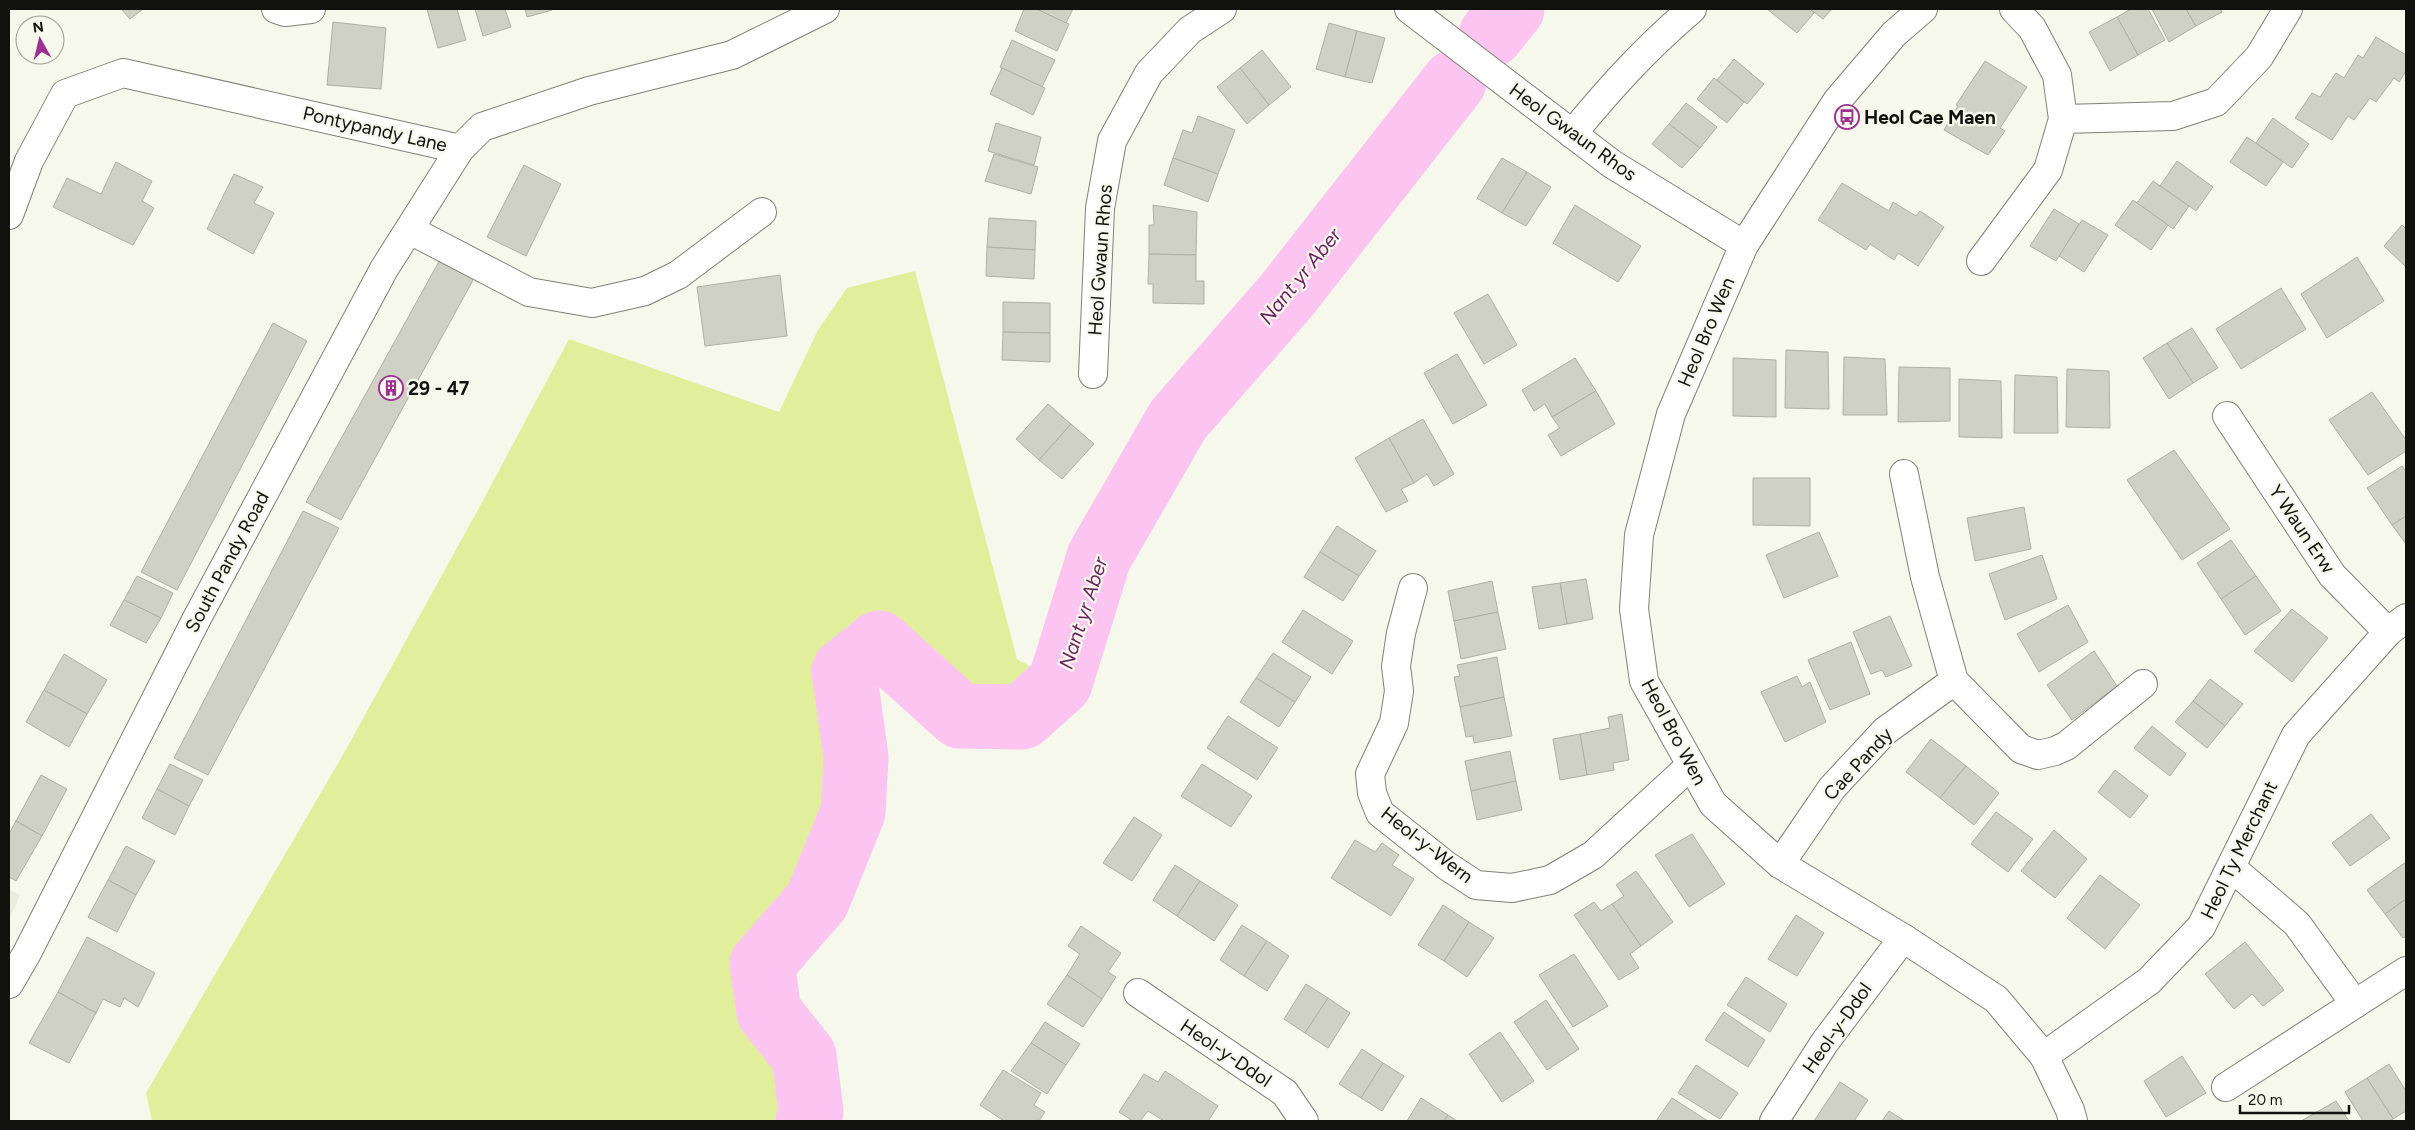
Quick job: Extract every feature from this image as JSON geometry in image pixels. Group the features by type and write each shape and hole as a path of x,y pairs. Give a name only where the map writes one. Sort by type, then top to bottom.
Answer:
{"street":[{"path":"276,9 285,12 311,9"},
{"name":"Pontypandy Lane","path":"9,215 29,162 64,94 123,73 460,148 482,127 589,91 732,55 825,9"},
{"name":"Heol Gwaun Rhos","path":"1093,374 1100,208 1112,141 1149,72 1190,30 1222,9"},
{"name":"Heol Gwaun Rhos","path":"1409,9 1612,164 1744,245"},
{"path":"1572,134 1616,80 1650,45 1692,9"},
{"name":"Heol Bro Wen","path":"1923,9 1894,34 1837,101 1744,245 1671,414 1639,535 1634,609 1644,681 1713,804 1780,864 1903,938 1996,999 2044,1056 2070,1110 2073,1121"},
{"path":"1981,262 2048,170 2063,119 2057,75 2032,28 2014,9"},
{"path":"2063,119 2173,116 2216,102 2259,57 2288,9"},
{"name":"South Pandy Road","path":"9,984 196,620 384,269 460,148"},
{"path":"410,230 529,292 592,303 645,292 678,275 762,212"},
{"name":"Y Waun Erw","path":"2227,416 2332,575 2397,625"},
{"path":"1904,474 1925,577 1954,681 2021,749 2038,755 2060,748 2143,684"},
{"name":"Heol-y-Wern","path":"1413,588 1401,633 1396,666 1399,691 1394,722 1370,774 1372,793 1380,812 1447,866 1476,885 1512,888 1550,880 1593,855 1691,765"},
{"name":"Heol Ty Merchant","path":"2044,1056 2149,981 2201,927 2232,868 2296,735 2397,625"},
{"name":"Cae Pandy","path":"1780,864 1832,788 1885,731 1954,681"},
{"path":"2232,868 2297,924 2355,1004"},
{"name":"Heol-y-Ddol","path":"1774,1121 1824,1042 1903,938"},
{"path":"2226,1087 2406,971"},
{"name":"Heol-y-Ddol","path":"1138,993 1285,1093 1304,1121"}],"shaded area":[{"path":"9,889 20,895 9,920"}],"green space":[{"path":"915,271 1017,659 1060,683 1022,717 960,716 879,643 844,671 856,757 853,812 817,901 762,964 769,1012 804,1056 811,1111 808,1121 152,1121 146,1093 344,753 480,506 569,339 779,412 818,330 847,288"}],"building":[{"path":"121,9 143,9 130,19"},
{"path":"427,9 457,9 466,40 438,48"},
{"path":"475,9 505,9 511,27 483,36"},
{"path":"525,9 551,9 552,10 527,17"},
{"path":"1024,9 1037,9 1069,24 1057,51 1015,31"},
{"path":"1037,9 1073,9 1066,23"},
{"path":"1767,9 1810,9 1814,13 1797,33"},
{"path":"1810,9 1832,9 1823,19"},
{"path":"2131,9 2148,9 2165,40 2138,55 2117,17"},
{"path":"2152,9 2186,9 2196,26 2169,42"},
{"path":"2186,9 2220,9 2222,12 2196,26"},
{"path":"2117,17 2138,55 2110,71 2089,32"},
{"path":"333,22 386,28 381,89 327,85"},
{"path":"1329,23 1357,31 1345,77 1316,69"},
{"path":"1357,31 1385,38 1372,83 1345,77"},
{"path":"2376,37 2406,55 2406,71 2399,82 2394,78 2376,102 2370,98 2354,120 2348,116 2332,140 2295,118 2312,93 2320,97 2336,73 2344,78 2358,55 2363,58"},
{"path":"1012,40 1055,60 1042,87 1000,67"},
{"path":"1262,50 1291,87 1269,105 1240,68"},
{"path":"1734,59 1764,84 1747,104 1717,80"},
{"path":"1985,61 2027,87 2000,128 2005,131 1988,155 1944,130 1958,106 1956,105"},
{"path":"1002,68 1045,88 1033,115 990,94"},
{"path":"1240,68 1269,105 1247,124 1217,87"},
{"path":"1714,78 1744,102 1727,123 1697,99"},
{"path":"1686,103 1717,127 1700,148 1669,124"},
{"path":"1198,116 1235,130 1218,174 1173,158 1183,130 1192,133"},
{"path":"2273,118 2309,144 2292,168 2256,143"},
{"path":"996,123 1041,137 1034,165 988,151"},
{"path":"1669,124 1700,148 1682,168 1652,144"},
{"path":"2247,137 2283,162 2266,186 2230,162"},
{"path":"994,154 1038,167 1031,194 985,181"},
{"path":"1173,158 1218,174 1208,202 1164,185"},
{"path":"1502,158 1527,172 1502,213 1477,198"},
{"path":"2177,161 2213,187 2196,211 2160,186"},
{"path":"116,162 152,181 142,201 154,208 133,245 53,207 67,178 101,194"},
{"path":"524,165 561,184 526,256 487,237"},
{"path":"1527,172 1551,187 1526,226 1502,213"},
{"path":"234,174 263,187 254,203 274,213 253,254 207,229"},
{"path":"2153,181 2189,206 2173,229 2137,203"},
{"path":"1842,183 1889,211 1893,202 1916,216 1920,211 1944,227 1918,266 1898,253 1894,260 1870,244 1866,250 1818,220"},
{"path":"2133,200 2168,225 2151,250 2115,225"},
{"path":"1153,205 1197,212 1196,255 1149,254 1149,225 1154,225"},
{"path":"1575,205 1641,246 1618,282 1553,243"},
{"path":"2054,209 2079,224 2056,261 2030,246"},
{"path":"989,218 1036,221 1035,250 987,247"},
{"path":"2082,220 2108,235 2084,272 2059,256"},
{"path":"2402,225 2406,229 2406,267 2384,246"},
{"path":"987,247 1035,250 1034,279 986,276"},
{"path":"1149,254 1196,255 1196,281 1204,281 1204,304 1153,303 1153,284 1148,284"},
{"name":"29 - 47","path":"442,256 477,273 341,520 306,502"},
{"path":"2357,257 2384,301 2327,338 2301,294"},
{"path":"780,275 787,336 705,346 697,287"},
{"path":"2281,288 2306,329 2241,369 2216,329"},
{"path":"1488,294 1517,345 1484,364 1454,313"},
{"path":"1003,302 1050,303 1050,333 1003,332"},
{"path":"273,323 307,341 177,590 141,572"},
{"path":"2192,328 2218,368 2193,383 2167,343"},
{"path":"1003,332 1050,333 1050,362 1002,360"},
{"path":"2167,343 2193,383 2169,399 2143,358"},
{"path":"1786,350 1828,352 1829,409 1785,408"},
{"path":"1457,354 1487,405 1453,424 1424,373"},
{"path":"1844,357 1885,359 1887,415 1843,415"},
{"path":"1575,358 1596,391 1552,417 1545,404 1534,411 1522,390"},
{"path":"1733,358 1776,360 1776,417 1733,416"},
{"path":"1899,367 1950,368 1950,421 1898,422"},
{"path":"2067,369 2109,371 2110,428 2066,427"},
{"path":"2015,375 2057,377 2058,433 2014,433"},
{"path":"1959,379 2001,381 2002,438 1959,437"},
{"path":"1596,391 1615,424 1561,456 1548,435 1560,428 1552,417"},
{"path":"2372,392 2406,440 2406,451 2368,475 2329,420"},
{"path":"1048,404 1071,424 1039,460 1016,439"},
{"path":"1423,419 1454,474 1434,486 1427,474 1414,483 1389,438"},
{"path":"1071,424 1094,444 1062,479 1039,460"},
{"path":"1389,438 1414,483 1401,489 1408,501 1386,512 1355,458"},
{"path":"2174,450 2230,529 2182,560 2127,480"},
{"path":"2402,466 2406,472 2406,516 2392,525 2367,488"},
{"path":"1753,478 1810,478 1810,526 1753,525"},
{"path":"2024,507 2031,549 1975,561 1967,518"},
{"path":"303,511 339,528 208,775 174,758"},
{"path":"2406,516 2406,544 2392,525"},
{"path":"1337,526 1376,551 1359,576 1320,552"},
{"path":"1819,532 1838,576 1784,598 1766,555"},
{"path":"2231,540 2256,576 2221,599 2197,563"},
{"path":"1320,552 1359,576 1343,601 1304,577"},
{"path":"2042,555 2057,599 2005,620 1989,574"},
{"path":"137,576 173,593 161,618 124,600"},
{"path":"2256,576 2281,611 2245,635 2221,599"},
{"path":"1586,579 1593,619 1567,624 1560,583"},
{"path":"1492,581 1498,612 1454,621 1448,591"},
{"path":"1560,583 1567,624 1539,629 1532,587"},
{"path":"124,600 161,618 146,643 110,625"},
{"path":"2068,605 2088,642 2039,672 2017,634"},
{"path":"2292,609 2328,638 2292,682 2254,651"},
{"path":"1303,610 1353,641 1332,674 1282,642"},
{"path":"1498,612 1506,649 1461,659 1454,621"},
{"path":"1890,616 1912,666 1886,677 1882,670 1871,674 1853,632"},
{"path":"1851,642 1870,694 1830,710 1808,660"},
{"path":"2094,651 2117,686 2072,720 2047,685"},
{"path":"1273,653 1311,677 1295,702 1256,678"},
{"path":"64,654 107,680 87,714 44,690"},
{"path":"1497,657 1504,697 1460,707 1454,677 1460,676 1457,665"},
{"path":"1797,676 1802,687 1810,682 1826,722 1785,742 1761,692"},
{"path":"1256,678 1295,702 1279,727 1240,702"},
{"path":"2210,679 2243,704 2225,726 2193,701"},
{"path":"44,690 87,714 69,747 26,722"},
{"path":"1504,697 1512,736 1474,743 1473,736 1466,737 1460,707"},
{"path":"2193,701 2225,726 2207,748 2175,722"},
{"path":"1622,714 1629,760 1613,763 1614,770 1587,775 1580,734 1610,728 1608,717"},
{"path":"1228,716 1278,748 1257,780 1207,748"},
{"path":"2152,726 2186,754 2170,776 2134,748"},
{"path":"1580,734 1587,775 1560,780 1553,739"},
{"path":"1931,739 1966,766 1940,798 1906,772"},
{"path":"1510,751 1516,781 1471,791 1465,761"},
{"path":"170,764 203,780 189,806 157,789"},
{"path":"1202,764 1252,796 1231,827 1181,796"},
{"path":"1966,766 1999,793 1974,825 1940,798"},
{"path":"2115,770 2148,796 2130,818 2098,792"},
{"path":"41,775 67,789 42,836 16,821"},
{"path":"1516,781 1522,810 1477,820 1471,791"},
{"path":"157,789 189,806 175,835 142,818"},
{"path":"1996,812 2033,839 2008,872 1971,844"},
{"path":"2371,814 2390,838 2350,866 2332,843"},
{"path":"1134,817 1162,835 1132,881 1103,863"},
{"path":"16,821 42,836 16,881 9,877 9,834"},
{"path":"2054,830 2087,859 2055,898 2021,871"},
{"path":"1692,834 1725,884 1689,907 1655,855"},
{"path":"1355,840 1375,852 1382,843 1399,855 1392,865 1414,879 1391,916 1331,878"},
{"path":"126,846 155,861 136,895 108,880"},
{"path":"2406,862 2406,899 2385,914 2367,890"},
{"path":"1175,865 1200,881 1177,916 1153,900"},
{"path":"1636,871 1673,922 1641,946 1612,904 1624,896 1616,885"},
{"path":"2100,875 2140,905 2105,949 2067,918"},
{"path":"108,880 136,895 117,932 88,917"},
{"path":"1200,881 1238,905 1214,941 1177,916"},
{"path":"2406,899 2406,936 2403,938 2385,914"},
{"path":"1594,902 1601,911 1612,904 1641,946 1630,954 1639,968 1619,980 1574,915"},
{"path":"1443,905 1469,922 1444,961 1418,945"},
{"path":"1796,915 1824,933 1797,976 1768,959"},
{"path":"1469,922 1494,938 1467,977 1444,961"},
{"path":"1242,925 1267,941 1244,976 1220,960"},
{"path":"1081,926 1121,953 1108,972 1116,977 1102,999 1067,975 1080,954 1068,946"},
{"path":"87,937 155,973 138,1007 124,998 120,1007 103,999 96,1013 58,992"},
{"path":"1267,941 1289,956 1267,991 1244,976"},
{"path":"2245,942 2284,990 2263,1006 2252,994 2234,1009 2205,974"},
{"path":"1574,954 1608,1006 1573,1027 1539,975"},
{"path":"1067,975 1102,999 1083,1027 1047,1004"},
{"path":"1746,977 1787,1004 1770,1032 1727,1005"},
{"path":"1306,984 1328,998 1305,1033 1284,1019"},
{"path":"58,992 96,1013 69,1063 29,1043"},
{"path":"1328,998 1350,1013 1328,1048 1305,1033"},
{"path":"1546,1000 1579,1049 1547,1070 1514,1022"},
{"path":"1724,1012 1765,1040 1748,1067 1705,1040"},
{"path":"1045,1022 1080,1044 1066,1065 1031,1043"},
{"path":"1500,1032 1534,1081 1502,1102 1469,1054"},
{"path":"1031,1043 1066,1065 1047,1094 1011,1071"},
{"path":"1362,1049 1383,1063 1361,1098 1339,1084"},
{"path":"2182,1056 2206,1093 2166,1117 2144,1081"},
{"path":"1383,1063 1404,1076 1382,1111 1361,1098"},
{"path":"2389,1064 2406,1091 2406,1111 2393,1119 2367,1078"},
{"path":"1696,1065 1738,1093 1720,1119 1678,1093"},
{"path":"1003,1070 1041,1093 1034,1105 1045,1112 1039,1121 1004,1121 980,1105"},
{"path":"1165,1071 1218,1106 1208,1121 1164,1121 1148,1111 1140,1121 1133,1121 1119,1112 1144,1074 1158,1082"},
{"path":"2367,1078 2393,1119 2389,1121 2363,1121 2345,1092"},
{"path":"1840,1082 1868,1100 1854,1121 1814,1121"},
{"path":"1421,1098 1448,1115 1444,1121 1407,1121"},
{"path":"1672,1098 1708,1121 1656,1121"},
{"path":"2336,1101 2349,1121 2301,1121"},
{"path":"1889,1111 1905,1121 1882,1121"},
{"path":"1448,1115 1457,1121 1444,1121"}],"waterway":[{"name":"Nant yr Aber","path":"1491,35 1512,9"},
{"name":"Nant yr Aber","path":"808,1121 811,1111 804,1056 769,1012 762,964 817,901 853,812 856,757 844,671 879,643 960,716 1022,717 1060,683 1099,557 1178,420 1287,295 1454,82"}],"place":[{"name":"Heol Cae Maen","path":"1847,117"},
{"name":"29 - 47","path":"391,388"}]}
